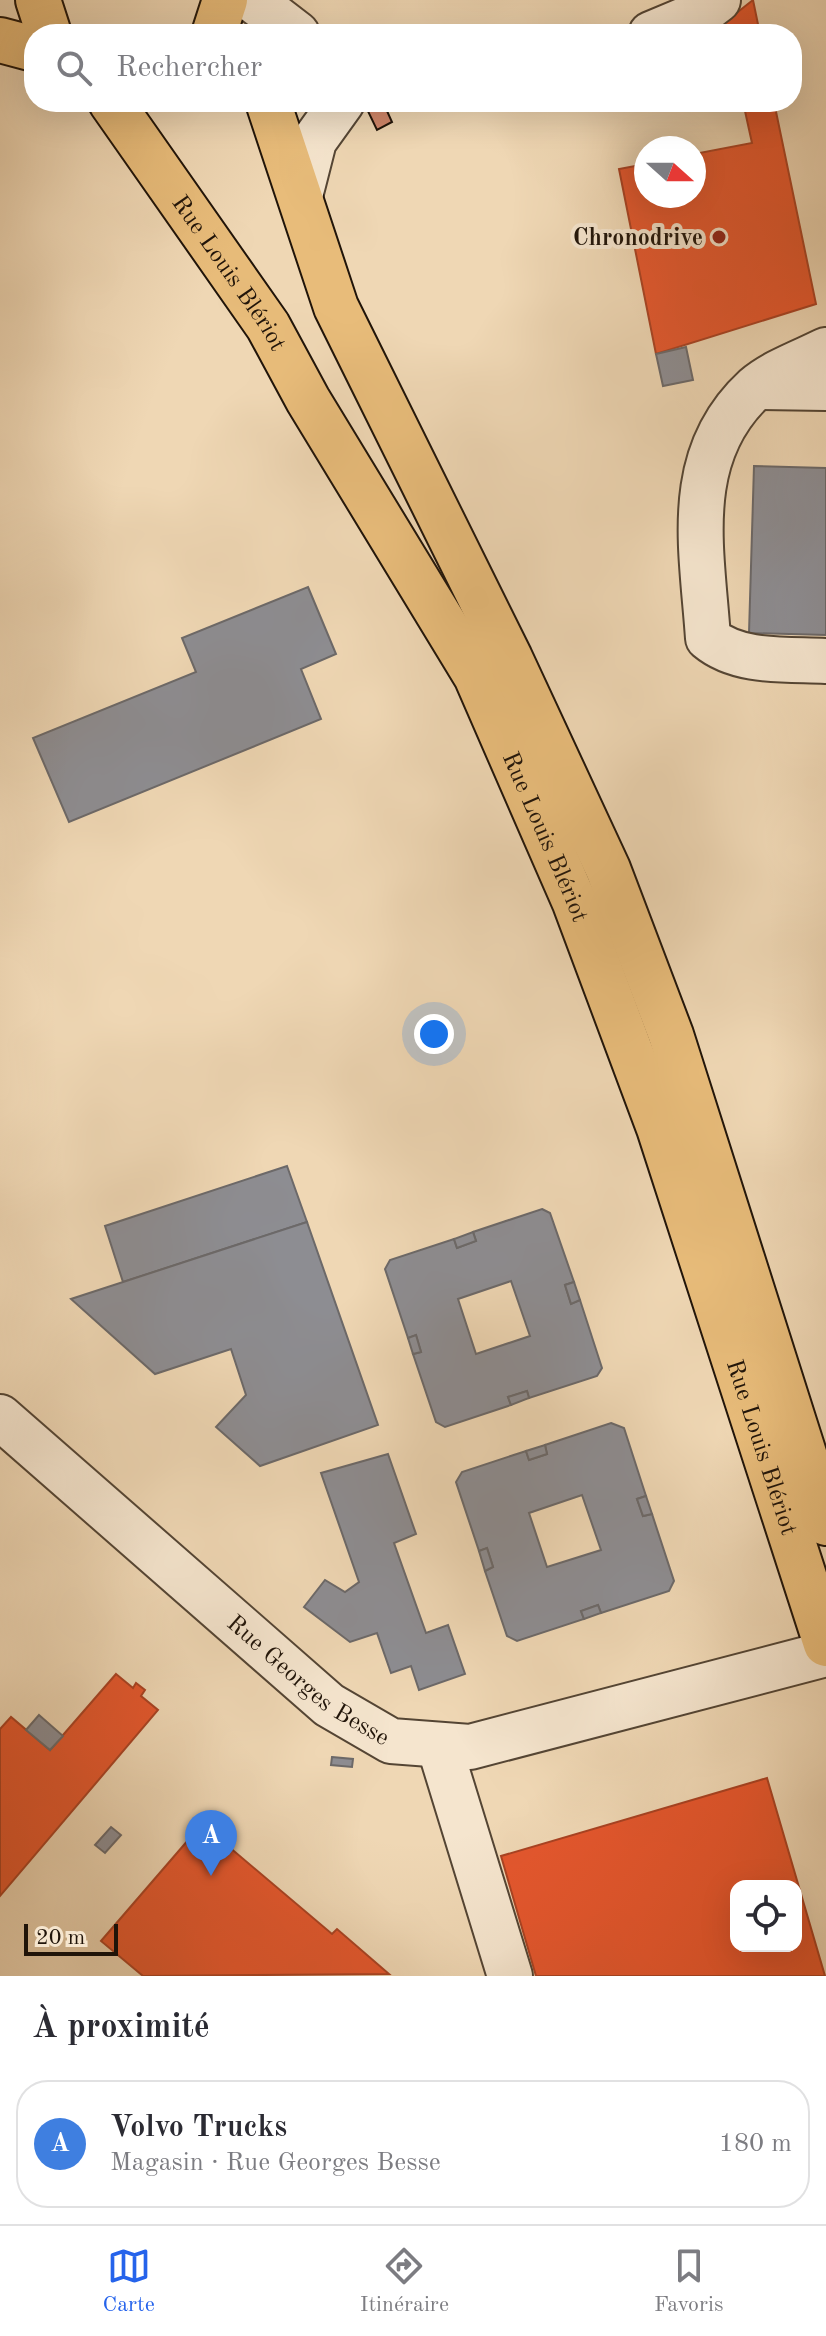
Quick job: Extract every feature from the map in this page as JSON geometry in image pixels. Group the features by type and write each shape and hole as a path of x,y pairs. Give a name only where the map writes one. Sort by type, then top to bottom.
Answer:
{"main road":[{"path":"38,0 46,24"},
{"path":"217,24 225,0"},
{"path":"0,40 24,46"},
{"name":"Rue Louis Blériot","path":"118,112 268,326 308,400 476,676 575,903 659,1128 826,1644"},
{"name":"Rue Louis Blériot","path":"271,112 336,307 510,658 608,869 671,1035 826,1523"}],"street":[{"path":"253,0 284,24"},
{"path":"668,19 718,0"},
{"path":"300,196 314,141 335,112"},
{"path":"826,350 756,387 723,427 708,460 699,503 708,638 722,650 754,657 826,661"},
{"path":"756,387 826,388"},
{"name":"Rue Georges Besse","path":"0,1417 329,1705 391,1741 470,1747 826,1654"},
{"path":"439,1745 510,1976"}],"building: Commerces":[{"path":"753,0 758,24 723,24"},
{"path":"745,112 776,112 816,304 656,354 619,169 634,166 634,208 706,208 706,152 752,143"},
{"path":"116,1674 133,1688 136,1683 145,1690 141,1696 158,1710 0,1896 0,1729 11,1717 50,1750"},
{"path":"767,1778 797,1880 730,1880 730,1952 802,1952 802,1897 825,1976 536,1976 501,1856"},
{"path":"202,1824 332,1934 337,1929 389,1974 143,1976 101,1941"}],"building: Industrie":[{"path":"686,347 693,380 663,386 656,354"},
{"path":"754,466 826,468 826,635 749,633"},
{"path":"308,587 336,654 301,669 321,719 69,822 33,738 196,672 182,638"},
{"path":"287,1166 307,1222 123,1282 105,1226"},
{"path":"542,1209 550,1213 574,1282 565,1285 571,1304 580,1300 602,1368 597,1376 529,1398 527,1391 508,1397 511,1405 445,1427 436,1422 413,1354 421,1352 416,1335 408,1338 385,1269 390,1260 454,1239 457,1248 476,1241 473,1232","holes":["511,1281 530,1336 476,1354 458,1299"]},
{"path":"307,1222 378,1425 260,1466 216,1427 246,1395 231,1349 155,1374 71,1299"},
{"path":"473,1232 476,1241 457,1248 454,1239"},
{"path":"574,1282 580,1300 571,1304 565,1285"},
{"path":"416,1335 421,1352 413,1354 408,1338"},
{"path":"527,1391 529,1398 511,1405 508,1397"},
{"path":"611,1423 624,1428 646,1496 637,1499 643,1516 652,1514 674,1581 669,1591 601,1613 598,1605 581,1611 584,1619 517,1641 507,1636 485,1571 493,1567 487,1548 479,1551 456,1482 462,1472 526,1451 529,1460 547,1454 545,1445","holes":["582,1495 601,1550 547,1567 529,1513"]},
{"path":"545,1445 547,1454 529,1460 526,1451"},
{"path":"388,1454 416,1534 394,1543 426,1633 448,1625 465,1674 419,1690 411,1666 391,1673 377,1633 350,1642 304,1607 325,1580 345,1592 359,1582 321,1473"},
{"path":"646,1496 652,1514 643,1516 637,1499"},
{"path":"487,1548 493,1567 485,1571 479,1551"},
{"path":"598,1605 601,1613 584,1619 581,1611"},
{"path":"39,1715 63,1736 50,1750 26,1730"},
{"path":"332,1757 353,1759 352,1767 331,1765"},
{"path":"111,1827 121,1835 105,1853 95,1845"}],"building: Autres":[{"path":"368,112 388,112 392,122 377,130"}],"place":[{"name":"Chronodrive","path":"719,237"},
{"name":"Volvo Trucks","path":"211,1876"}]}
